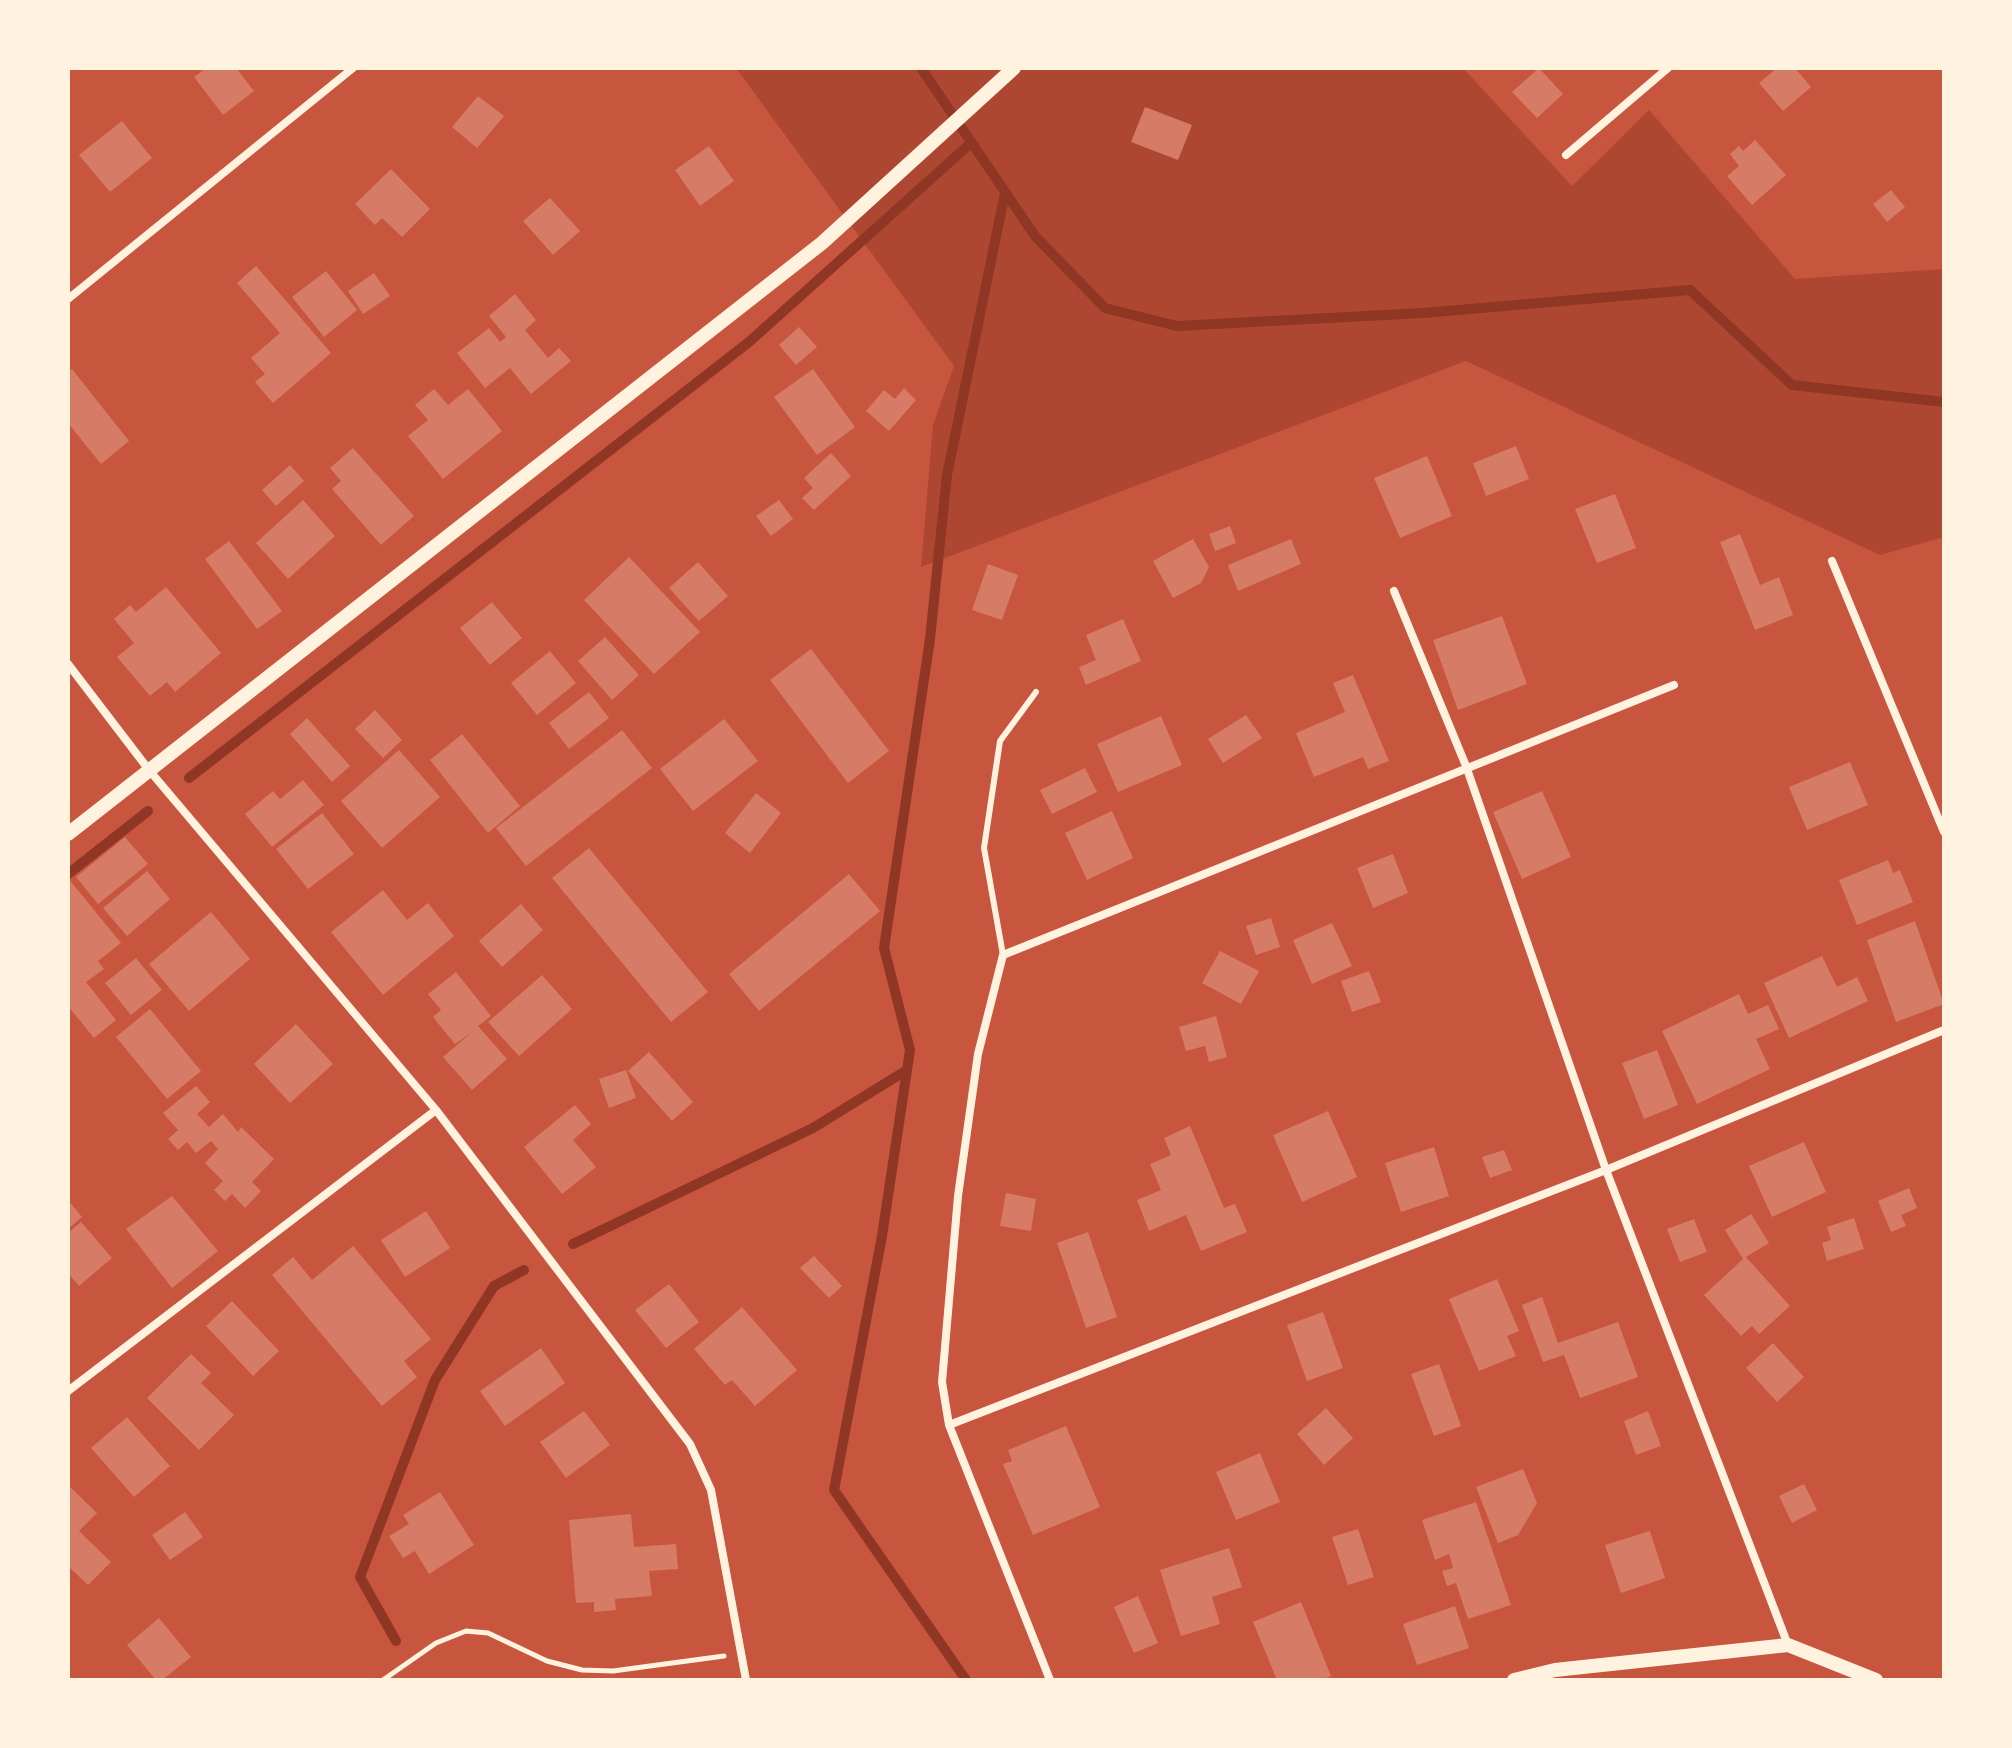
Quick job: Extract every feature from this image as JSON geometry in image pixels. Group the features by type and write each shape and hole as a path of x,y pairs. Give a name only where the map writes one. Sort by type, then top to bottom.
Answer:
{"street":[{"path":"68,299 353,68"},
{"path":"68,834 822,243 1014,68"},
{"path":"1566,155 1668,68"},
{"path":"1832,561 1944,832"},
{"path":"1394,591 1466,766 1606,1170 1788,1645"},
{"path":"68,664 149,770 436,1110 690,1444 711,1490 746,1680"},
{"path":"1050,1680 949,1425 942,1382 958,1196 978,1054 1003,955 1466,766 1674,685"},
{"path":"949,1425 1606,1170 1944,1030"},
{"path":"68,1391 436,1110"},
{"path":"1514,1680 1555,1670 1788,1645 1869,1679"}],"lane":[{"path":"1003,955 984,848 1000,741 1036,692"}],"path":[{"path":"383,1680 436,1643 466,1631 488,1633 547,1661 582,1670 613,1671 741,1654"}],"shaded area":[{"path":"736,68 1463,68 1572,186 1649,110 1795,279 1944,269 1944,537 1880,555 1466,361 921,567 933,425 954,366"}],"building":[{"path":"206,68 236,68 254,91 223,115 194,77"},
{"path":"1539,68 1563,94 1537,118 1512,92"},
{"path":"1777,68 1795,68 1811,87 1783,111 1759,83"},
{"path":"478,96 504,116 477,148 452,127"},
{"path":"1145,107 1192,125 1178,160 1131,142"},
{"path":"122,121 152,158 110,192 79,155"},
{"path":"1755,140 1786,175 1752,205 1727,176 1739,166 1730,154 1739,146 1743,151"},
{"path":"709,146 734,181 700,206 675,170"},
{"path":"391,169 430,209 402,237 382,218 375,225 355,204"},
{"path":"1891,190 1905,207 1887,222 1873,204"},
{"path":"550,198 580,231 553,255 523,221"},
{"path":"256,266 331,353 273,403 255,382 265,374 251,358 280,333 237,283"},
{"path":"326,271 357,310 324,337 292,297"},
{"path":"374,273 390,296 363,314 348,291"},
{"path":"515,294 536,320 525,330 548,358 559,348 571,361 531,394 510,368 485,388 457,353 489,328 500,342 506,337 489,316"},
{"path":"799,327 817,347 796,365 779,345"},
{"path":"72,369 129,441 101,464 68,423 68,372"},
{"path":"813,369 855,427 817,455 774,397"},
{"path":"904,388 916,400 889,431 866,411 884,390 895,399"},
{"path":"434,389 448,405 468,389 502,431 443,479 408,436 428,420 415,405"},
{"path":"1516,446 1529,479 1486,496 1473,463"},
{"path":"353,448 414,516 381,545 332,489 341,481 330,468"},
{"path":"831,453 851,476 814,510 802,498 813,488 804,478"},
{"path":"1427,456 1452,516 1400,538 1374,478"},
{"path":"290,465 304,481 276,506 262,490"},
{"path":"1615,494 1636,548 1597,563 1575,509"},
{"path":"303,500 335,536 288,579 256,543"},
{"path":"779,500 793,519 771,536 756,516"},
{"path":"1230,526 1236,543 1215,551 1209,534"},
{"path":"1740,534 1760,585 1779,577 1793,615 1755,630 1720,542"},
{"path":"1193,539 1209,567 1201,583 1173,598 1153,561"},
{"path":"1291,539 1301,564 1238,591 1228,565"},
{"path":"229,541 282,611 257,629 205,559"},
{"path":"629,557 700,632 654,674 584,600"},
{"path":"698,562 728,596 699,621 669,588"},
{"path":"988,564 1018,575 1002,620 972,610"},
{"path":"166,587 221,653 175,692 167,682 150,696 117,657 134,643 114,619 130,605 136,612"},
{"path":"492,602 522,638 490,665 460,628"},
{"path":"1502,616 1527,684 1458,710 1433,640"},
{"path":"1123,619 1141,661 1086,685 1079,667 1096,660 1086,635"},
{"path":"605,637 639,675 612,700 578,661"},
{"path":"811,649 889,751 848,783 770,680"},
{"path":"550,651 576,683 537,715 511,683"},
{"path":"1353,675 1389,761 1368,769 1363,757 1314,777 1296,733 1345,712 1333,683"},
{"path":"589,692 609,718 569,749 549,723"},
{"path":"375,710 402,740 383,758 355,729"},
{"path":"1246,715 1262,738 1223,763 1208,739"},
{"path":"1161,716 1182,765 1118,792 1097,744"},
{"path":"307,718 350,766 332,782 290,734"},
{"path":"724,719 758,761 693,811 660,769"},
{"path":"622,730 652,768 526,866 496,828"},
{"path":"462,734 520,806 488,833 430,760"},
{"path":"399,750 440,797 382,848 341,801"},
{"path":"1850,762 1868,805 1807,830 1789,787"},
{"path":"1085,768 1097,792 1052,814 1040,790"},
{"path":"303,780 324,805 272,847 245,814 273,791 280,799"},
{"path":"1542,791 1571,857 1522,879 1493,812"},
{"path":"756,793 781,813 750,853 725,833"},
{"path":"1112,811 1133,858 1087,880 1065,833"},
{"path":"322,813 354,854 308,889 276,849"},
{"path":"125,837 148,864 98,904 76,877"},
{"path":"589,848 708,992 671,1022 552,878"},
{"path":"1393,854 1408,893 1373,908 1357,868"},
{"path":"1888,860 1893,873 1900,870 1913,902 1857,925 1839,880"},
{"path":"147,871 170,899 127,936 103,908"},
{"path":"849,874 880,911 759,1011 729,974"},
{"path":"68,878 121,943 98,961 104,969 86,982 116,1020 94,1038 68,1006"},
{"path":"383,890 407,920 428,903 454,936 383,995 331,932"},
{"path":"521,904 543,930 502,967 479,941"},
{"path":"211,912 250,959 189,1011 149,964"},
{"path":"1271,918 1280,947 1256,955 1246,926"},
{"path":"1915,921 1944,1004 1896,1022 1867,940"},
{"path":"1332,923 1352,966 1312,984 1293,940"},
{"path":"1220,951 1259,971 1241,1004 1202,983"},
{"path":"1822,956 1837,987 1857,977 1868,1001 1789,1038 1764,983"},
{"path":"136,958 162,990 131,1015 105,983"},
{"path":"1369,971 1381,1002 1352,1012 1341,981"},
{"path":"456,972 491,1016 478,1026 507,1059 472,1090 443,1057 471,1033 455,1044 433,1017 441,1010 428,994"},
{"path":"542,975 572,1009 519,1056 488,1022"},
{"path":"1739,994 1748,1014 1768,1005 1779,1029 1756,1039 1770,1069 1697,1104 1662,1031"},
{"path":"150,1009 201,1071 167,1099 116,1037"},
{"path":"1216,1016 1227,1057 1209,1062 1205,1046 1186,1051 1179,1027"},
{"path":"296,1024 333,1064 290,1103 254,1064"},
{"path":"1657,1050 1678,1105 1644,1119 1622,1063"},
{"path":"649,1052 693,1102 672,1121 628,1071"},
{"path":"626,1070 636,1098 609,1108 599,1079"},
{"path":"196,1086 210,1102 197,1114 209,1127 223,1114 238,1132 241,1127 274,1159 252,1182 261,1191 245,1208 232,1194 225,1201 214,1190 223,1181 205,1163 218,1149 211,1141 196,1153 187,1142 178,1150 168,1139 178,1130 163,1113"},
{"path":"575,1105 591,1124 573,1140 596,1167 562,1194 524,1147"},
{"path":"1328,1111 1357,1177 1302,1202 1273,1135"},
{"path":"1190,1126 1224,1208 1235,1204 1247,1232 1201,1251 1186,1215 1149,1231 1137,1200 1161,1190 1150,1164 1171,1155 1164,1138"},
{"path":"1804,1142 1826,1192 1772,1217 1749,1166"},
{"path":"1434,1147 1449,1196 1401,1212 1385,1163"},
{"path":"1504,1150 1512,1170 1490,1178 1482,1157"},
{"path":"1909,1188 1917,1208 1901,1215 1906,1226 1891,1232 1878,1201"},
{"path":"1006,1193 1036,1199 1031,1231 1000,1226"},
{"path":"172,1196 218,1251 172,1288 126,1229"},
{"path":"68,1200 82,1217 68,1229"},
{"path":"426,1211 450,1248 405,1277 381,1240"},
{"path":"1751,1214 1769,1243 1746,1257 1790,1306 1759,1334 1752,1326 1741,1336 1704,1295 1743,1259 1725,1230"},
{"path":"1854,1218 1864,1249 1827,1261 1822,1243 1831,1240 1827,1227"},
{"path":"1694,1219 1707,1252 1680,1262 1667,1229"},
{"path":"81,1222 112,1258 79,1286 68,1273 68,1233"},
{"path":"1088,1232 1117,1317 1086,1328 1057,1243"},
{"path":"353,1246 431,1339 404,1361 417,1377 382,1406 272,1275 293,1257 312,1280"},
{"path":"814,1256 842,1286 829,1298 800,1268"},
{"path":"1497,1279 1519,1331 1507,1336 1516,1356 1479,1371 1449,1299"},
{"path":"669,1284 699,1322 666,1348 635,1310"},
{"path":"1542,1297 1558,1343 1618,1322 1638,1377 1580,1398 1564,1355 1543,1362 1522,1305"},
{"path":"232,1301 279,1351 253,1376 206,1326"},
{"path":"742,1307 797,1370 755,1406 732,1380 725,1385 694,1349"},
{"path":"1323,1312 1343,1368 1307,1381 1287,1325"},
{"path":"1773,1343 1804,1377 1777,1402 1746,1368"},
{"path":"541,1348 565,1383 505,1426 480,1391"},
{"path":"191,1354 211,1373 201,1383 234,1415 199,1450 147,1398"},
{"path":"1439,1364 1461,1426 1434,1436 1411,1374"},
{"path":"1326,1408 1353,1438 1324,1465 1297,1434"},
{"path":"584,1411 610,1445 566,1478 540,1442"},
{"path":"1648,1411 1661,1446 1636,1455 1624,1421"},
{"path":"127,1417 170,1466 134,1497 91,1448"},
{"path":"1066,1426 1100,1507 1033,1535 1003,1464 1012,1461 1008,1450"},
{"path":"1260,1453 1280,1502 1236,1520 1216,1472"},
{"path":"1523,1469 1537,1503 1518,1535 1498,1543 1476,1487"},
{"path":"1804,1484 1817,1510 1792,1523 1779,1496"},
{"path":"68,1485 97,1513 79,1531 111,1562 88,1585 68,1566"},
{"path":"440,1492 474,1545 429,1574 415,1551 403,1558 389,1536 409,1524 403,1515"},
{"path":"1476,1502 1511,1605 1468,1619 1456,1583 1447,1586 1442,1571 1453,1568 1449,1554 1435,1560 1422,1520"},
{"path":"185,1512 203,1537 170,1560 152,1535"},
{"path":"631,1514 634,1547 676,1544 678,1569 649,1571 652,1596 615,1599 616,1610 594,1612 594,1602 576,1603 569,1520"},
{"path":"1358,1529 1374,1577 1348,1585 1332,1537"},
{"path":"1650,1531 1665,1578 1621,1593 1605,1545"},
{"path":"1229,1548 1242,1587 1212,1597 1220,1624 1181,1636 1160,1570"},
{"path":"1138,1596 1158,1643 1134,1653 1114,1607"},
{"path":"1301,1602 1331,1676 1321,1680 1277,1680 1253,1622"},
{"path":"1455,1606 1469,1648 1417,1665 1403,1624"},
{"path":"159,1618 191,1657 162,1680 156,1680 127,1645"}],"waterway":[{"path":"921,68 1035,236 1105,308 1177,326 1423,313 1690,290 1792,385 1944,402"},
{"path":"189,778 749,342 971,143"},
{"path":"966,1680 834,1490 882,1236 910,1050 884,948 930,639 947,475 1005,193"},
{"path":"68,874 148,811"},
{"path":"573,1244 813,1128 907,1070"},
{"path":"396,1641 360,1577 435,1380 494,1286 524,1270"}]}
